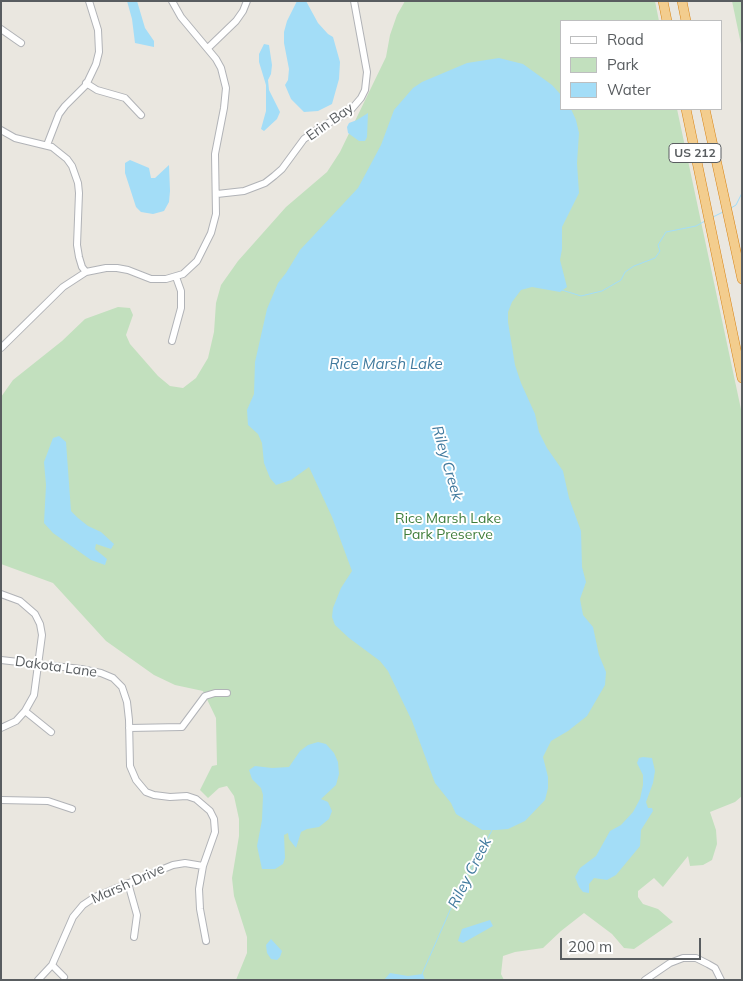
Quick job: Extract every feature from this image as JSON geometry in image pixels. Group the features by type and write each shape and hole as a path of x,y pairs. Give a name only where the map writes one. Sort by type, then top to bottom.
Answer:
{"highway":[{"path":"663,1 667,20"},
{"path":"682,1 686,20"},
{"name":"US 212","path":"686,110 742,378"},
{"name":"US 212","path":"705,110 742,279"}],"street":[{"path":"47,145 59,114 86,83 96,64 100,41 89,1"},
{"path":"1,348 63,287 86,272 106,268 128,270 151,279 166,279 176,277 191,268 197,261 214,224 216,214 215,154 226,88 221,68 208,48 181,17 172,1"},
{"path":"208,48 236,21 247,1"},
{"name":"Erin Bay","path":"217,194 255,188 274,176 282,169 304,139 321,127 349,112 361,98 365,90 367,72 354,1"},
{"path":"1,30 21,43"},
{"path":"86,83 97,90 125,98 141,115"},
{"path":"1,130 16,138 47,145 60,152 67,159 76,175 79,193 77,245 80,262 86,272"},
{"path":"172,341 181,308 181,291 176,277"},
{"path":"1,594 20,601 35,614 40,624 42,635 34,695 25,711 16,721 1,728"},
{"name":"Dakota Lane","path":"1,660 88,670 113,678 122,687 127,702 130,728 130,766 140,787 154,795 170,797 187,796 196,799 210,811 214,819 215,832 203,866 199,889 200,909 206,941"},
{"path":"130,728 182,727 205,696 227,692"},
{"path":"25,711 51,732"},
{"path":"1,800 48,802 72,809"},
{"name":"Marsh Drive","path":"38,980 52,965 73,917 83,904 95,897 173,865 185,863 203,866"},
{"path":"128,883 137,915 134,937"},
{"path":"645,980 670,963 683,958 696,958 708,964 716,970 720,980"},
{"path":"52,965 64,977"}],"green space":[{"name":"Rice Marsh Lake Park Preserve","path":"405,1 655,1 659,20 560,20 560,110 677,110 742,414 742,796 735,802 710,812 716,830 717,844 712,860 703,865 690,866 688,856 663,887 654,878 638,891 638,897 643,904 658,909 673,922 634,949 624,948 612,934 584,913 543,948 515,952 503,956 501,974 504,980 236,980 247,953 247,937 234,896 232,878 239,836 239,819 234,796 227,786 219,788 208,798 200,790 212,766 217,765 216,718 203,691 175,685 154,675 106,641 53,583 1,564 1,397 13,380 62,341 85,319 118,307 130,308 133,315 126,335 130,344 158,376 170,386 183,388 196,378 208,358 214,332 216,303 221,285 238,261 286,207 327,172 340,152 386,57 390,35 397,15"},
{"path":"732,1 742,1 742,49"}],"water":[{"path":"127,1 137,1 145,28 154,41 154,47 135,43 132,19"},
{"path":"297,1 306,1 318,23 333,37 340,62 339,79 332,104 318,111 304,112 291,99 285,85 288,80 289,69 284,32"},
{"path":"264,44 269,45 272,65 268,80 269,90 280,112 277,119 264,131 261,129 266,111 266,85 259,62 259,54"},
{"name":"Rice Marsh Lake","path":"499,58 523,64 552,85 560,94 560,110 571,110 579,133 577,163 579,193 562,227 560,260 567,287 560,292 532,287 521,290 512,302 508,312 508,322 515,365 521,383 535,414 539,432 547,448 563,471 569,498 581,531 582,567 586,582 580,599 583,615 593,627 599,655 606,672 605,685 587,716 551,741 543,757 548,777 545,800 525,821 508,829 496,830 482,830 456,814 451,803 435,783 412,721 388,671 380,661 335,625 332,617 333,608 341,588 352,571 332,517 309,467 291,480 276,485 270,478 264,463 262,443 258,434 248,425 247,410 254,394 255,362 267,309 278,283 300,250 358,188 381,145 394,110 413,88 422,82 467,63"},
{"path":"368,113 367,137 365,141 359,141 348,133 347,127 349,123"},
{"path":"130,160 149,168 151,178 155,178 169,165 169,202 164,211 153,214 141,212 136,207 125,173 125,163"},
{"path":"59,436 66,442 71,511 88,526 101,532 114,544 111,549 96,544 95,549 107,559 105,565 91,560 53,533 44,523 46,485 44,462 53,438"},
{"path":"318,742 326,744 334,753 338,762 339,774 336,785 321,799 328,802 332,811 329,819 319,827 301,832 296,848 289,839 288,833 284,835 285,858 283,864 275,869 262,869 257,846 262,820 263,795 261,788 252,779 249,770 255,766 289,767 300,751 308,745"},
{"path":"639,758 652,758 655,771 646,802 648,808 652,808 653,811 641,830 640,846 616,875 607,880 594,878 589,884 589,893 583,892 575,877 580,868 596,856 610,831 621,825 633,812 640,799 643,775 637,763"},
{"path":"490,920 493,926 463,943 458,941 462,929"},
{"path":"271,939 282,951 277,960 271,959 267,953 266,945"},
{"path":"390,973 408,976 423,974 425,980 384,980"}],"waterway":[{"name":"Riley Creek","path":"731,208 736,205 742,193"},
{"name":"Riley Creek","path":"713,217 723,212"},
{"name":"Riley Creek","path":"562,290 581,296 602,291 621,280 625,272 634,266 655,258 660,251 658,245 666,232 696,226 705,221"},
{"name":"Riley Creek","path":"422,974 462,883 476,862 492,830"}]}
